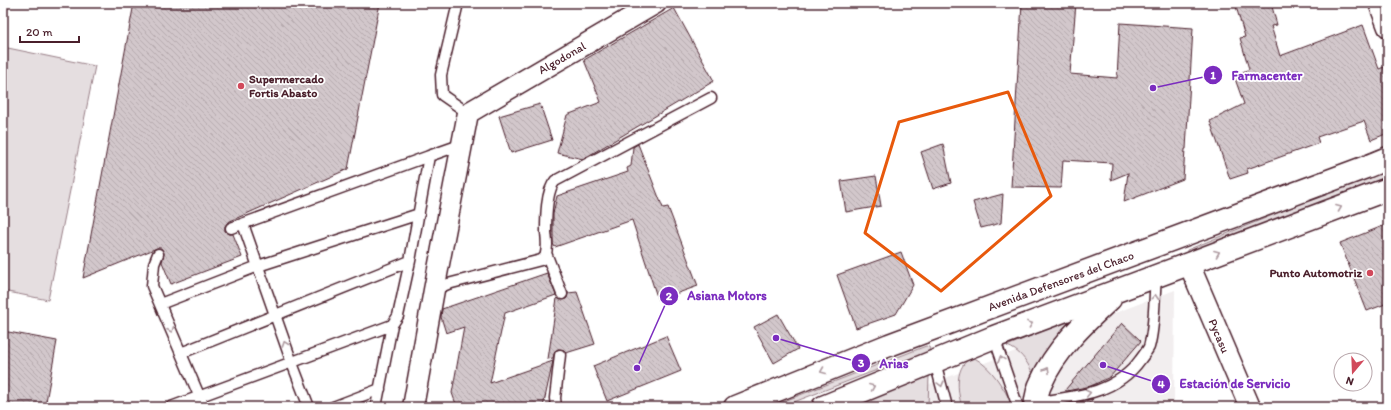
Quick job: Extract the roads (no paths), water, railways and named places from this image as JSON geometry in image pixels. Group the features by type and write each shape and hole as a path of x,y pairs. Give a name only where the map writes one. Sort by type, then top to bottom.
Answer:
{"highway":[{"name":"Avenida Defensores del Chaco","path":"822,407 935,362 982,325 1388,158"},
{"name":"Avenida Defensores del Chaco","path":"735,407 889,345 982,325 1119,291 1388,189"},
{"path":"1030,405 1049,366 1080,326 1119,291"}],"street":[{"name":"Algodonal","path":"468,113 656,3"},
{"path":"1379,3 1388,27"},
{"path":"413,407 468,113"},
{"name":"Pycasu","path":"1189,264 1250,407"}],"lane":[{"path":"458,3 441,76 442,95 468,113"},
{"path":"434,290 448,284 541,260 545,257 546,253 549,193 551,185 555,181 711,98"},
{"path":"231,228 463,144"},
{"path":"376,407 392,325 398,316 410,261 429,156"},
{"path":"160,304 258,266 419,214"},
{"path":"243,224 309,407"},
{"path":"546,253 562,294"},
{"path":"158,254 154,264 152,286 204,407"},
{"path":"181,352 410,261"},
{"path":"982,325 1030,405 1097,391 1116,383 1134,368 1148,348 1153,324 1156,277"},
{"path":"171,407 392,325"},
{"path":"556,407 555,398 560,355"},
{"path":"935,362 947,407"},
{"path":"333,407 380,388"}],"place":[{"name":"Supermercado Fortis Abasto","path":"241,86"},
{"name":"Farmacenter","path":"1153,88"},
{"name":"Punto Automotriz","path":"1370,273"},
{"name":"Arias","path":"776,338"},
{"name":"Estación de Servicio","path":"1103,365"},
{"name":"Asiana Motors","path":"637,368"}]}
